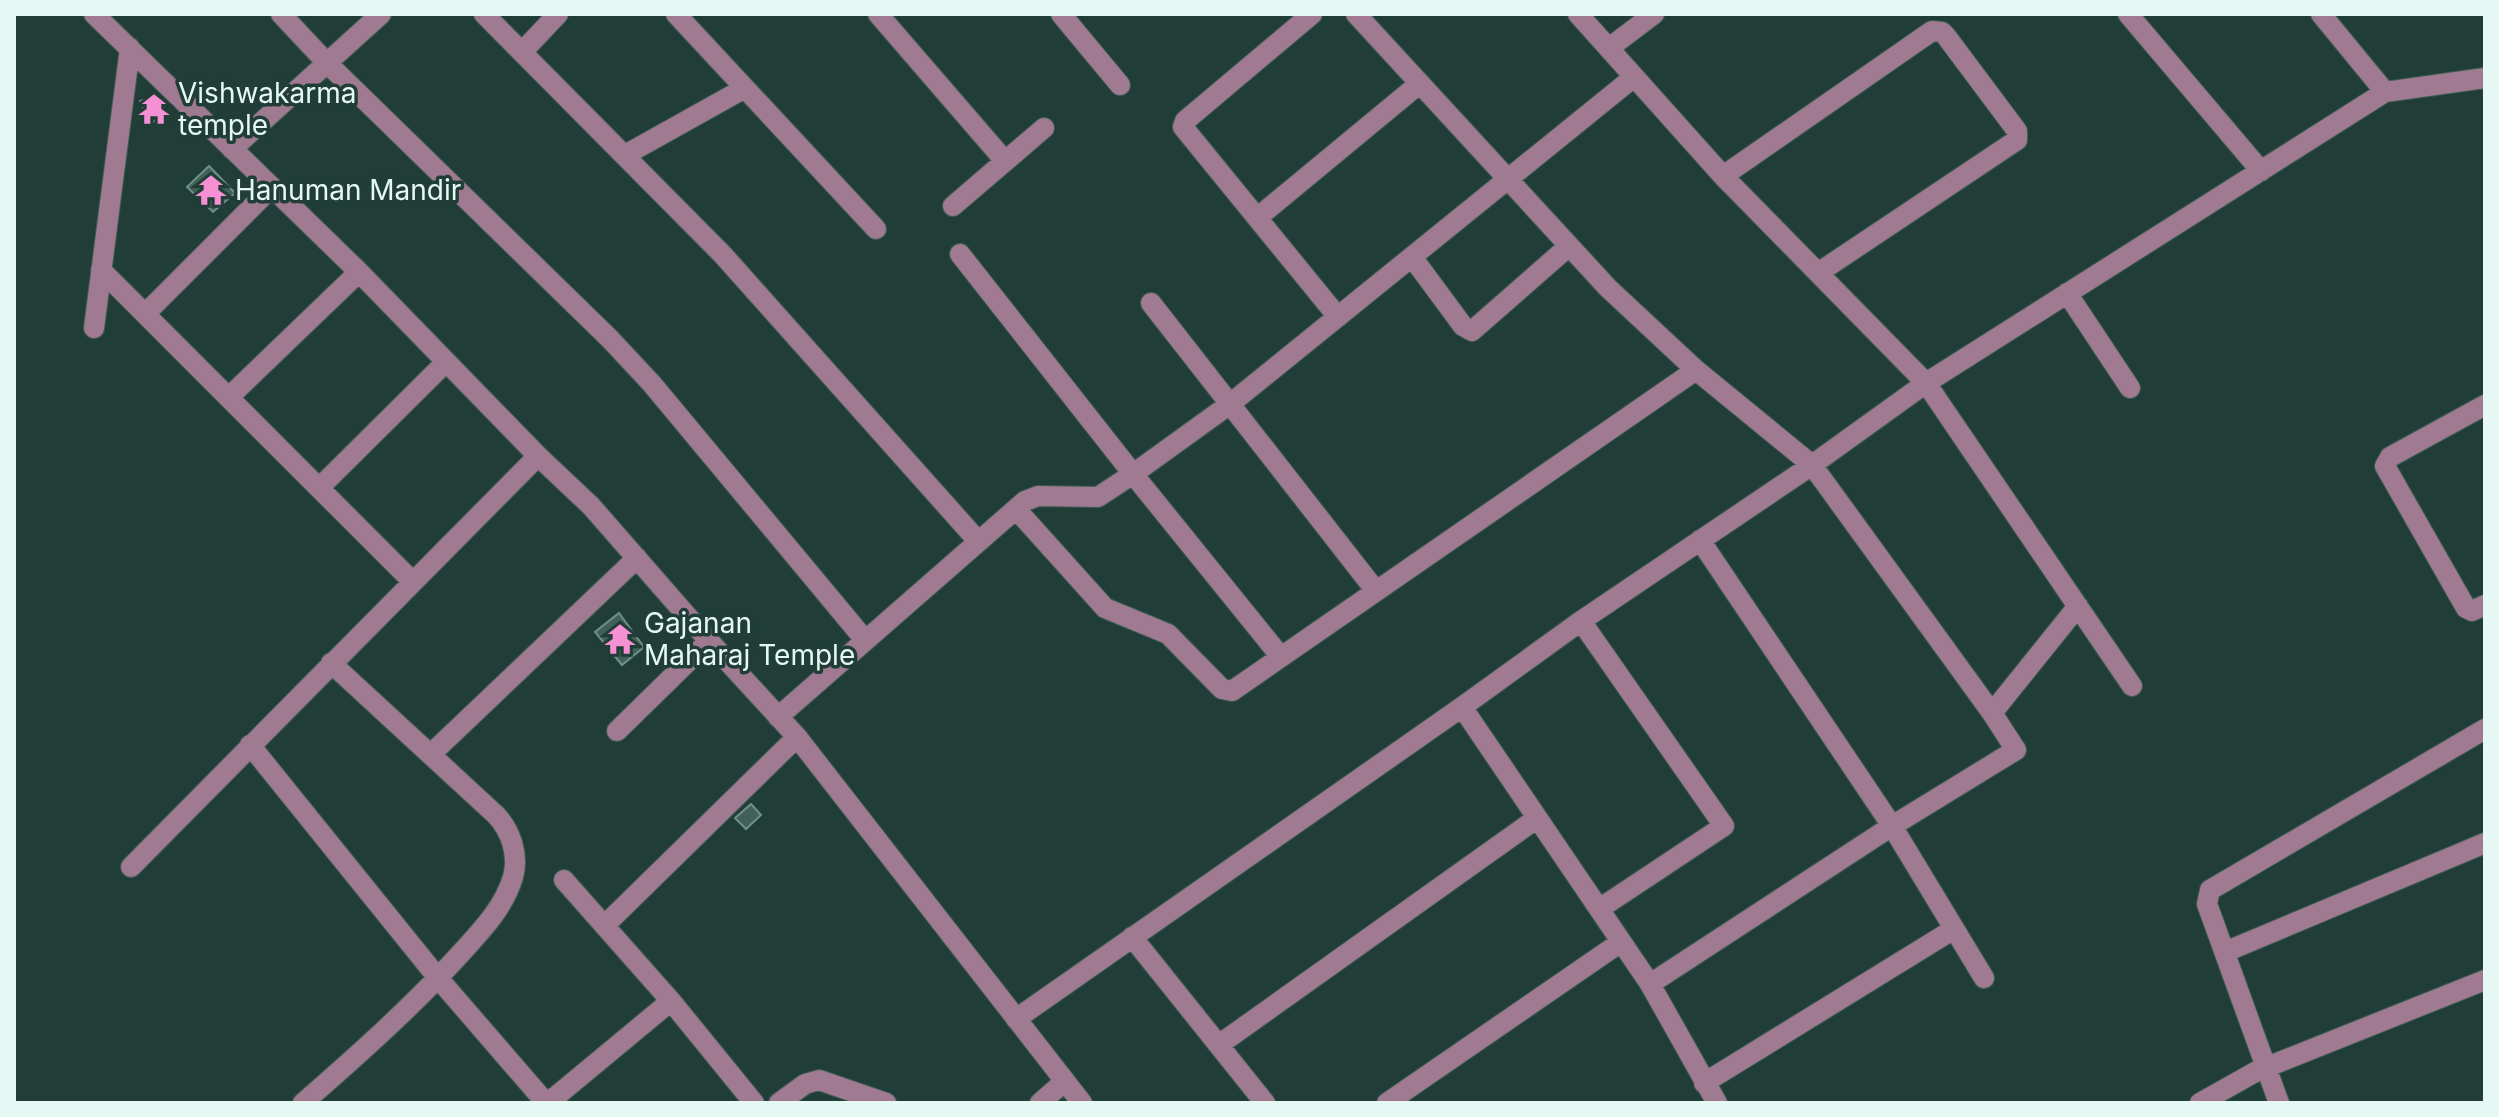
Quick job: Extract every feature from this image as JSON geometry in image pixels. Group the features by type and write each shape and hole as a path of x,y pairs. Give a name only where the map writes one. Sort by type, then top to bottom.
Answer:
{"street":[{"path":"94,14 359,272 538,456 591,506 797,737 1082,1103"},
{"path":"281,14 652,384 865,640"},
{"path":"232,149 381,14"},
{"path":"484,14 733,266 978,541"},
{"path":"522,52 558,14"},
{"path":"676,14 876,229"},
{"path":"878,14 1005,161"},
{"path":"1061,14 1120,85"},
{"path":"1312,14 1183,124 1338,317"},
{"path":"1356,14 1608,288 1696,370 1812,465 2016,750 1892,826 1650,984"},
{"path":"1578,14 1723,176 1926,383 2132,686"},
{"path":"1609,48 1654,14"},
{"path":"2128,14 2261,171"},
{"path":"2321,14 2385,92"},
{"path":"1723,176 1932,31 1946,36 2017,131 2017,140 1818,273"},
{"path":"94,328 130,48"},
{"path":"778,717 1025,501 1038,496 1098,497 1133,474 1230,404 1634,77"},
{"path":"1016,1019 1581,621 1812,465 1926,383 2385,92 2485,78"},
{"path":"1257,218 1419,84"},
{"path":"625,155 745,88"},
{"path":"953,206 1044,128"},
{"path":"145,314 272,187"},
{"path":"1412,257 1463,326 1472,331 1569,246"},
{"path":"960,254 1281,657"},
{"path":"101,270 413,582"},
{"path":"229,397 359,272"},
{"path":"2067,293 2130,388"},
{"path":"1151,303 1376,591"},
{"path":"319,488 446,362"},
{"path":"1016,509 1105,608 1168,634 1222,689 1232,691 1696,370"},
{"path":"2485,405 2390,457 2385,466 2466,608 2472,611 2485,605"},
{"path":"131,867 538,456"},
{"path":"1700,540 1892,826 1984,978"},
{"path":"431,754 637,558"},
{"path":"1992,713 2078,606"},
{"path":"1581,621 1724,826 1599,909"},
{"path":"617,731 709,641"},
{"path":"303,1103 379,1036 438,978 495,915 514,875 515,858 504,824 331,663"},
{"path":"1462,707 1650,984 1717,1103"},
{"path":"2279,1103 2207,904 2207,896 2216,885 2485,729"},
{"path":"605,925 797,737"},
{"path":"250,745 438,978 547,1103 671,1001"},
{"path":"1220,1044 1536,819"},
{"path":"2225,952 2485,843"},
{"path":"564,880 671,1001 754,1103"},
{"path":"1704,1083 1954,929"},
{"path":"1132,937 1265,1103"},
{"path":"1387,1103 1621,942"},
{"path":"2200,1103 2266,1067 2485,980"},
{"path":"779,1103 805,1084 819,1080 886,1103"},
{"path":"1040,1103 1065,1081"}],"building":[{"name":"Vishwakarma temple","path":"157,95 168,116 150,123 140,101"},
{"name":"Hanuman Mandir","path":"209,166 235,193 213,212 187,187"},
{"name":"Gajanan Maharaj Temple","path":"619,613 644,647 622,665 595,632"},
{"path":"751,804 761,815 746,829 735,818"}],"place":[{"name":"Vishwakarma temple","path":"154,109"},
{"name":"Hanuman Mandir","path":"211,190"},
{"name":"Gajanan Maharaj Temple","path":"620,639"}]}
